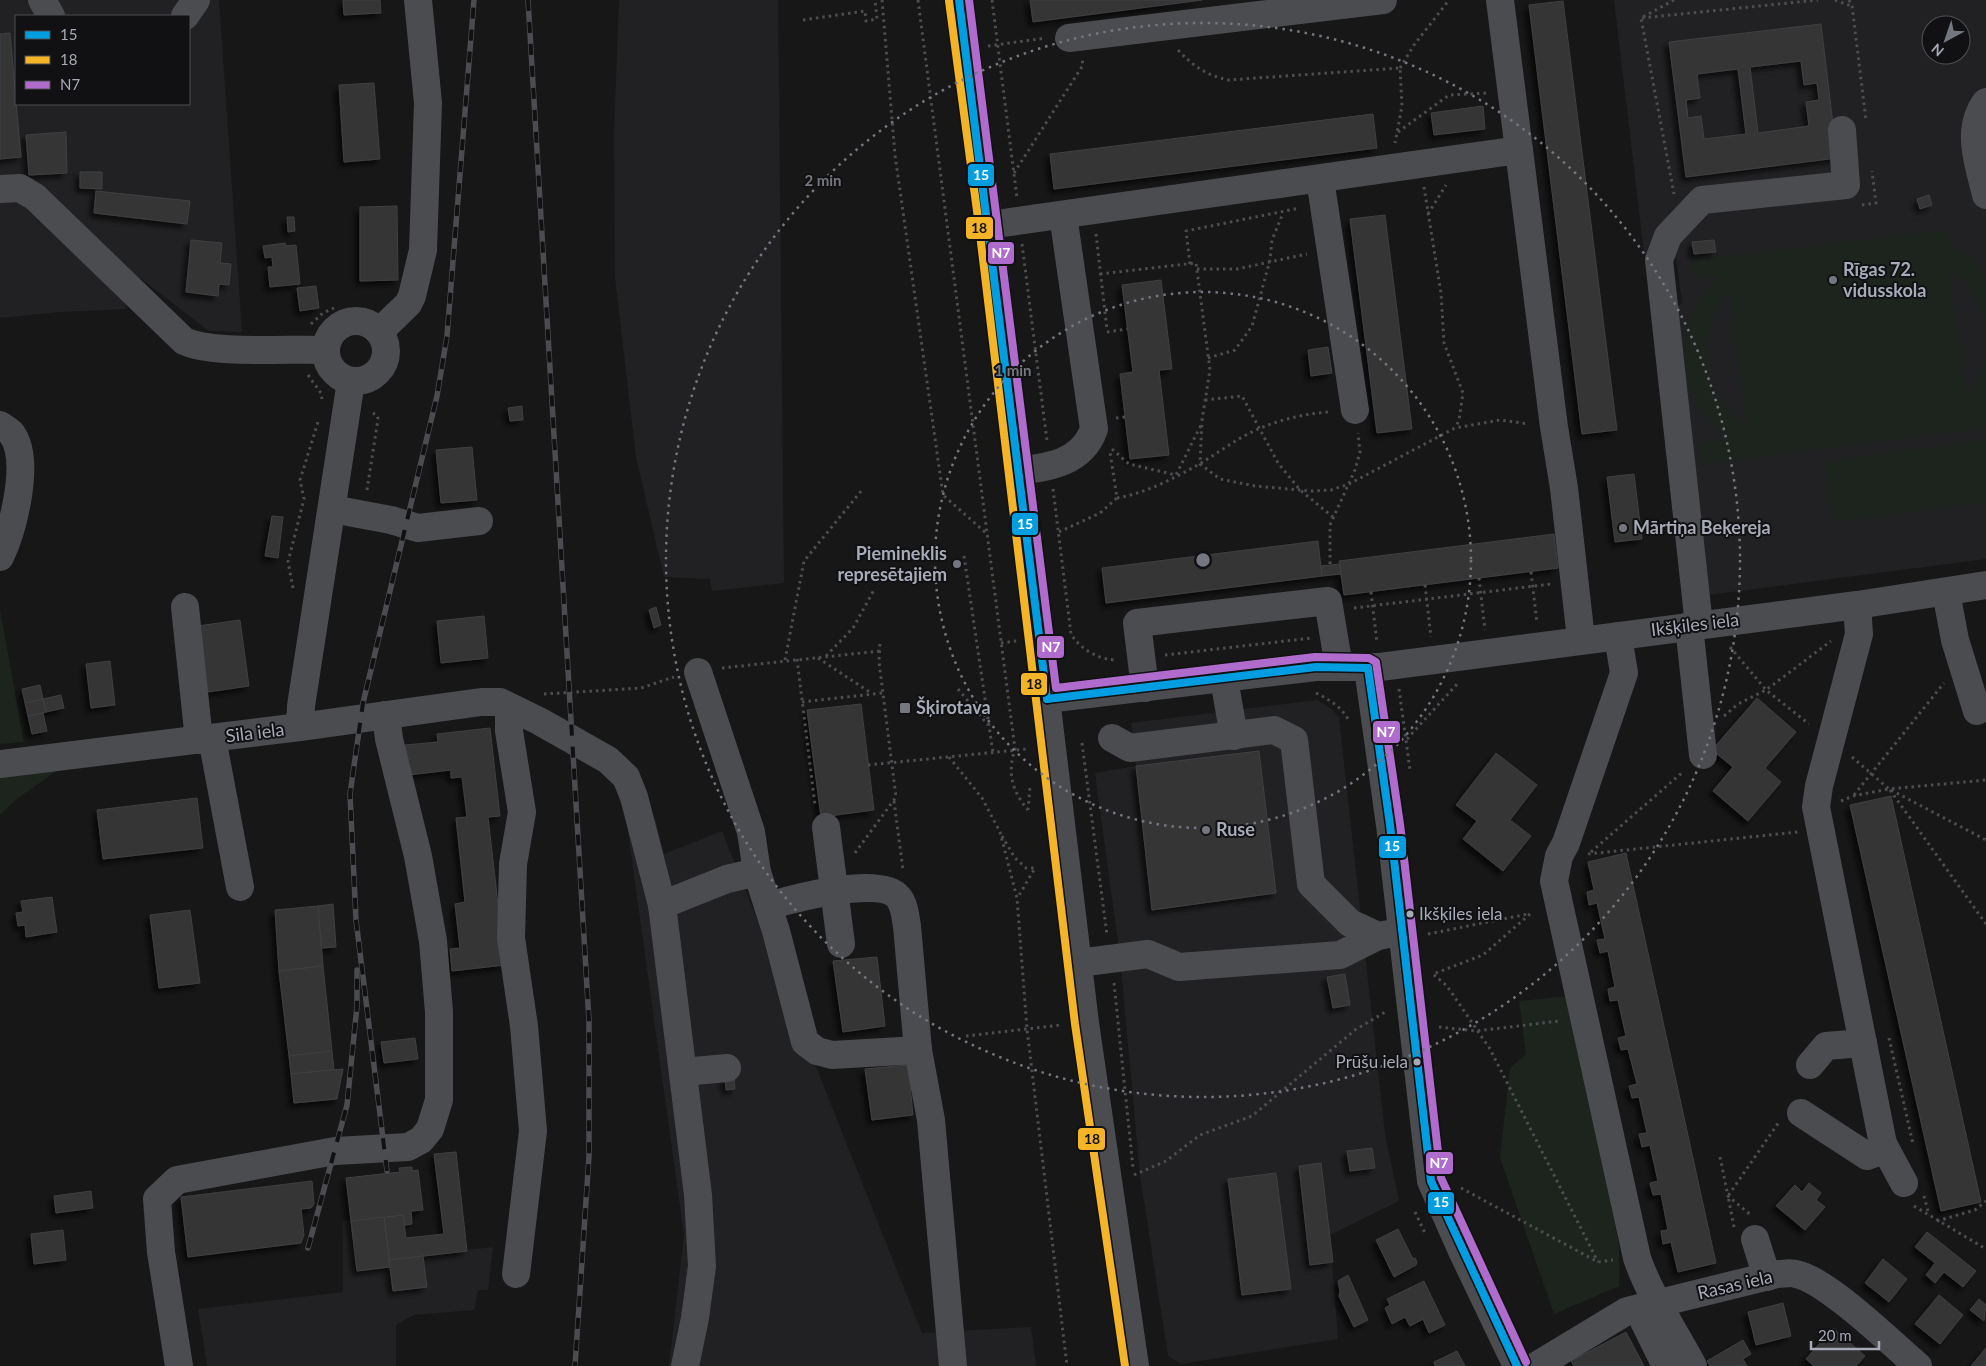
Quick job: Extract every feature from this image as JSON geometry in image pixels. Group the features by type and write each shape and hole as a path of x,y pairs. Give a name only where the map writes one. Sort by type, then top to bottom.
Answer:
{"street":[{"path":"42,0 50,15"},
{"path":"185,15 196,0"},
{"path":"379,332 402,311 412,296 423,250 428,103 418,0"},
{"path":"959,0 989,225 1085,1022 1135,1366"},
{"path":"1078,44 1168,27 1383,0"},
{"path":"1500,0 1554,427 1564,488 1581,639"},
{"path":"1986,102 1979,112 1974,139 1986,195"},
{"path":"1702,746 1694,626 1659,260 1668,236 1702,200 1846,185 1842,130"},
{"path":"989,225 1519,150"},
{"path":"1320,179 1355,410"},
{"path":"0,189 20,188 35,197 184,341 194,346 313,349 328,341 335,329 346,322 367,323 379,332 384,341 384,362 379,371 371,378 351,381 340,377 332,370 327,360 313,349"},
{"path":"1018,471 1051,467 1075,455 1089,443 1094,429 1063,215"},
{"path":"300,727 301,706 351,381"},
{"path":"0,425 12,433 19,449 19,457 17,509 9,537 0,557"},
{"path":"332,510 391,520 418,528 479,521"},
{"name":"Ikšķiles iela","path":"1047,699 1316,667 1338,656 1373,656 1618,636 1986,585"},
{"path":"1946,592 1955,640 1977,711"},
{"path":"1145,688 1137,623 1328,600 1338,656"},
{"path":"1857,604 1859,634 1819,786 1819,819 1883,1144 1904,1183"},
{"path":"185,607 206,739 240,887"},
{"path":"1618,636 1624,673 1566,843 1559,856 1554,881 1637,1258 1645,1282 1648,1307 1666,1366"},
{"path":"1373,656 1390,825 1389,934 1431,1181 1517,1366"},
{"path":"698,672 751,832 757,872 805,1042 817,1051 832,1056 918,1050"},
{"path":"1224,679 1234,736"},
{"name":"Sila iela","path":"0,764 300,727 481,702 500,702 509,706 608,760 626,777 634,797 662,905 698,1196 702,1266 695,1318 685,1366"},
{"path":"509,706 509,731 522,812 513,864 511,938 524,1026 533,1131 516,1274"},
{"path":"179,1366 161,1252 157,1199 165,1190 178,1180 211,1172 335,1151 408,1147 421,1140 430,1129 439,1100 439,1012 433,941 418,856 389,738 386,715"},
{"path":"1112,738 1130,748 1274,730 1294,740 1311,884 1350,923 1389,934"},
{"path":"826,827 841,944"},
{"path":"662,905 727,879 757,872"},
{"path":"768,906 834,886 879,888 897,895 903,906 918,1050 932,1120 953,1366"},
{"path":"1078,963 1148,954 1179,967 1340,955 1389,934"},
{"path":"1810,1065 1826,1046 1863,1043"},
{"path":"683,1072 727,1068"},
{"path":"1791,1117 1867,1156 1878,1152 1883,1144"},
{"path":"1745,1236 1767,1277"},
{"name":"Rasas iela","path":"1536,1366 1627,1311 1767,1277 1796,1273 1817,1283 1918,1366"},
{"path":"1648,1307 1671,1323 1693,1366"}],"path":[{"path":"803,20 865,11 866,22 878,19 875,0"},
{"path":"882,0 895,155 942,495 987,534"},
{"path":"918,0 1015,750 1010,764 1016,796 1028,810"},
{"path":"1393,149 1402,106 1400,68 1414,45 1449,0"},
{"path":"1641,18 1674,0"},
{"path":"1641,18 1818,0"},
{"path":"1835,0 1852,6"},
{"path":"1641,18 1680,224"},
{"path":"1168,27 1170,37 1186,59 1211,76 1228,80 1400,68"},
{"path":"965,49 1053,37 1078,44 1083,65 1014,174"},
{"path":"1398,132 1450,95 1512,92"},
{"path":"1420,164 1441,293 1444,343 1462,393 1459,420 1456,428"},
{"path":"1190,264 1186,231 1289,211"},
{"path":"1208,358 1236,350 1246,338 1252,326 1270,260 1272,240 1283,213"},
{"path":"1197,269 1237,268 1294,256"},
{"path":"1100,274 1196,263 1210,370 1202,420 1200,464"},
{"path":"323,405 321,393 304,369 313,349 301,334 323,313 334,308"},
{"path":"1107,332 1127,328"},
{"path":"1205,400 1242,396 1278,463 1300,490 1333,517"},
{"path":"1117,498 1135,495 1200,464 1230,444 1260,428 1316,413 1355,410 1360,452 1349,484 1330,526 1330,564"},
{"path":"295,596 288,562 304,500 300,480 320,414"},
{"path":"1176,475 1202,420"},
{"path":"1200,464 1220,479 1254,486 1300,490 1331,490 1349,484 1456,428 1500,420 1554,427"},
{"path":"1110,446 1129,464 1176,475"},
{"path":"1051,467 1071,634 1078,645 1114,660 1318,637 1338,656"},
{"path":"785,660 804,561 862,490"},
{"path":"964,556 993,753"},
{"path":"1531,572 1537,625"},
{"path":"1478,578 1485,632"},
{"path":"1330,611 1574,581"},
{"path":"1424,585 1432,639"},
{"path":"825,656 853,628 874,590"},
{"path":"1371,592 1373,656"},
{"path":"1588,854 1702,746 1738,704 1766,690 1836,638"},
{"path":"834,886 896,797 882,693 880,641"},
{"path":"1725,641 1766,690 1797,716 1832,738 1889,790 1986,840"},
{"path":"854,654 880,651"},
{"path":"817,658 872,693"},
{"path":"797,659 817,817 826,827"},
{"path":"1853,796 1869,773 1962,662"},
{"path":"1406,740 1462,678"},
{"path":"1398,683 1410,777"},
{"path":"958,689 989,726"},
{"path":"802,702 882,693"},
{"path":"1082,743 1110,958 1132,1144 1134,1181"},
{"path":"868,765 1052,746"},
{"path":"949,757 982,798 1015,858 1026,868 1035,868 1017,898"},
{"path":"1559,856 1588,854 1819,819 1838,803 1853,796 1889,790 1986,780"},
{"path":"1889,790 1986,924"},
{"path":"894,801 905,892 903,906"},
{"path":"1000,832 1017,898 1027,1029 1067,1366"},
{"path":"1428,934 1530,914 1560,906"},
{"path":"1433,974 1484,955 1530,914"},
{"path":"1427,924 1429,942"},
{"path":"1432,966 1434,983"},
{"path":"1433,974 1447,986 1490,1049 1598,1262"},
{"path":"1134,1175 1166,1161 1200,1135 1252,1116 1355,1030 1387,1011"},
{"path":"1438,1018 1440,1037"},
{"path":"1439,1027 1476,1031 1585,1018"},
{"path":"966,1036 1085,1022"},
{"path":"1728,1196 1791,1117"},
{"path":"1720,1157 1728,1196 1745,1236"},
{"path":"1904,1183 1897,1194 1937,1221 1986,1249"},
{"path":"1461,1192 1459,1186 1598,1262 1637,1258"},
{"path":"1728,1196 1745,1210"},
{"path":"1937,1221 1975,1210 1986,1201"}],"shaded area":[{"path":"0,0 219,0 242,332 209,331 140,278 128,296 126,309 60,312 0,318"},
{"path":"619,0 778,0 784,583 712,591 710,579 664,577 636,457 615,277 614,133"},
{"path":"1614,0 1986,0 1986,559 1701,596 1673,309 1682,303 1676,258 1645,261"},
{"path":"1948,230 1949,244 1968,257 1986,275 1986,327 1981,310 1973,294 1963,280 1949,269 1966,399 1979,378 1986,355 1986,428 1702,464 1699,443 1729,440 1706,418 1694,398 1686,371 1686,341 1692,313 1706,291 1721,276 1694,279 1691,260","holes":["1730,293 1746,426 1721,402 1713,389 1705,360 1708,330 1721,304"]},
{"path":"1986,440 1986,502 1834,522 1826,461"},
{"path":"0,610 24,742 0,744"},
{"path":"1317,700 1333,710 1339,718 1385,1134 1399,1201 1330,1235 1338,1339 1181,1364 1168,1356 1140,1175 1120,957 1095,773 1136,766 1131,723"},
{"path":"61,768 18,798 0,815 0,776"},
{"path":"655,818 664,854 722,831 922,1333 1031,1327 1036,1366 669,1366 684,1235 627,825"},
{"path":"1570,996 1619,1246 1619,1286 1554,1314 1500,1158 1510,1068 1526,1054 1519,1001"},
{"path":"387,1218 391,1259 493,1247 488,1290 478,1290 474,1310 414,1315 396,1325 396,1366 207,1366 198,1309 343,1292 343,1221"}],"building":[{"path":"343,0 380,0 381,13 344,15"},
{"path":"1030,0 1202,0 1033,22"},
{"path":"1563,1 1617,430 1582,434 1529,5"},
{"path":"1821,24 1837,158 1686,177 1669,42","holes":["1801,61 1804,85 1817,83 1819,100 1806,102 1809,126 1758,133 1750,67","1738,69 1746,134 1704,139 1701,116 1688,118 1686,100 1700,98 1697,74"]},
{"path":"10,33 21,157 0,159 0,34"},
{"path":"374,83 380,159 344,162 339,85"},
{"path":"1483,106 1485,129 1434,135 1431,113"},
{"path":"1373,114 1377,148 1054,189 1050,154"},
{"path":"66,132 67,173 29,175 26,135"},
{"path":"80,172 102,172 102,189 80,188"},
{"path":"96,191 190,201 187,224 94,213"},
{"path":"1929,195 1932,205 1920,209 1917,199"},
{"path":"397,206 398,280 360,281 360,207"},
{"path":"1385,215 1412,429 1377,433 1350,219"},
{"path":"287,217 294,217 295,231 288,232"},
{"path":"191,240 222,243 220,263 231,264 229,285 219,284 218,296 186,292"},
{"path":"1714,240 1716,252 1694,254 1692,242"},
{"path":"285,243 286,246 296,245 300,284 270,287 268,267 273,267 272,257 265,258 263,246"},
{"path":"1161,280 1172,369 1159,370 1169,455 1130,459 1120,374 1133,372 1122,285"},
{"path":"316,286 319,308 300,311 297,288"},
{"path":"1328,347 1332,373 1311,376 1308,350"},
{"path":"522,406 523,420 510,421 508,408"},
{"path":"472,447 477,500 441,503 436,450"},
{"path":"1634,474 1642,539 1615,542 1607,477"},
{"path":"272,516 283,517 278,558 265,556"},
{"path":"1554,534 1558,568 1344,595 1339,561"},
{"path":"1318,541 1322,576 1106,603 1102,568"},
{"path":"1340,564 1341,574 1322,576 1321,566"},
{"path":"656,607 661,625 654,628 649,610"},
{"path":"484,616 488,658 441,663 437,621"},
{"path":"240,620 249,686 208,692 198,626"},
{"path":"110,661 115,705 91,708 86,664"},
{"path":"40,685 43,699 25,703 22,689"},
{"path":"61,695 64,708 46,712 43,699"},
{"path":"1757,698 1796,732 1765,768 1781,782 1748,821 1713,791 1733,767 1712,750"},
{"path":"43,699 46,712 28,716 25,703"},
{"path":"861,704 874,810 821,817 807,710"},
{"path":"43,713 47,731 32,734 28,716"},
{"path":"490,728 500,816 488,817 505,965 452,971 450,949 460,948 455,904 465,902 456,818 467,817 462,777 451,778 451,770 408,775 405,745 438,742 437,734"},
{"name":"Ruse","path":"1259,751 1276,893 1152,910 1136,766"},
{"path":"1496,753 1537,785 1510,820 1531,836 1503,871 1463,839 1477,821 1456,805"},
{"path":"1891,796 1981,1202 1941,1211 1850,805"},
{"path":"197,798 203,848 103,859 97,810"},
{"path":"1626,853 1716,1263 1678,1272 1671,1242 1663,1244 1661,1231 1668,1230 1661,1194 1653,1195 1650,1183 1658,1181 1650,1145 1642,1147 1639,1134 1647,1133 1639,1097 1632,1098 1629,1086 1637,1084 1628,1049 1621,1050 1618,1038 1626,1036 1618,1000 1610,1001 1608,989 1615,987 1608,951 1600,953 1597,940 1605,939 1597,903 1589,905 1587,892 1594,890 1588,862"},
{"path":"52,897 57,932 26,937 25,925 18,926 16,913 23,912 21,901"},
{"path":"333,904 336,947 321,948 318,906"},
{"path":"318,906 323,966 279,971 275,910"},
{"path":"190,910 200,983 159,988 150,915"},
{"path":"877,957 885,1026 843,1032 833,961"},
{"path":"323,966 332,1051 289,1056 279,971"},
{"path":"1345,974 1350,1005 1333,1008 1327,977"},
{"path":"415,1038 418,1059 384,1063 381,1042"},
{"path":"332,1051 334,1070 291,1074 289,1056"},
{"path":"908,1065 913,1115 872,1120 865,1069"},
{"path":"343,1069 337,1099 294,1103 291,1074"},
{"path":"734,1077 735,1089 726,1090 725,1078"},
{"path":"1372,1148 1375,1168 1350,1171 1347,1151"},
{"path":"456,1152 467,1251 389,1260 384,1217 403,1215 406,1238 444,1234 434,1154"},
{"path":"1321,1163 1333,1262 1310,1265 1299,1166"},
{"path":"412,1167 412,1171 418,1170 423,1210 411,1211 412,1224 405,1225 403,1215 351,1221 346,1178 400,1172 399,1168"},
{"path":"1276,1173 1291,1289 1242,1295 1228,1179"},
{"path":"312,1181 314,1204 311,1208 301,1209 304,1235 301,1243 188,1257 181,1197"},
{"path":"1809,1183 1821,1193 1816,1200 1825,1207 1805,1230 1776,1206 1795,1185 1802,1192"},
{"path":"91,1191 93,1208 56,1213 54,1196"},
{"path":"384,1217 390,1267 357,1271 351,1221"},
{"path":"1398,1229 1413,1259 1415,1258 1417,1262 1416,1265 1394,1277 1376,1240"},
{"path":"63,1230 66,1260 34,1264 31,1234"},
{"path":"1927,1232 1976,1271 1963,1287 1944,1272 1935,1283 1926,1275 1935,1263 1915,1247"},
{"path":"423,1256 427,1287 393,1291 389,1260"},
{"path":"1883,1259 1907,1279 1889,1302 1865,1283"},
{"path":"1348,1275 1368,1320 1354,1327 1339,1296 1338,1281"},
{"path":"1424,1281 1445,1325 1429,1333 1423,1319 1410,1326 1405,1317 1392,1324 1385,1308 1390,1305 1387,1299"},
{"path":"1939,1295 1963,1315 1940,1344 1915,1324"},
{"path":"1979,1299 1986,1305 1984,1321 1970,1310"},
{"path":"1783,1303 1791,1336 1756,1345 1748,1312"},
{"path":"1833,1328 1865,1356 1856,1366 1814,1366 1806,1359"},
{"path":"1626,1332 1644,1366 1574,1366 1571,1361"},
{"path":"1743,1340 1751,1354 1743,1359 1747,1366 1710,1366 1707,1361"},
{"path":"1986,1348 1986,1366 1971,1366"},
{"path":"1457,1351 1465,1366 1435,1366 1434,1362"}],"railway":[{"path":"387,1171 356,920 350,794 363,703 437,396 447,336 474,0"},
{"path":"528,0 589,1021 589,1156 575,1366"},
{"path":"308,1248 347,1105 357,1006 357,970"}],"transit line":[{"name":"15","path":"959,0 1047,699"},
{"name":"N7","path":"969,0 1056,688 1315,657 1369,658 1376,662 1400,824 1441,1178 1526,1362"},
{"name":"18","path":"949,1 979,226 1075,1024 1125,1366"},
{"name":"15","path":"1047,699 1316,667 1368,668"},
{"name":"15","path":"1368,668 1390,825 1431,1181 1517,1366"}],"place":[{"name":"Rīgas 72. vidusskola","path":"1833,280"},
{"name":"Mārtiņa Beķereja","path":"1623,528"},
{"name":"Piemineklis represētajiem","path":"957,564"},
{"name":"Šķirotava","path":"905,708"},
{"name":"Ruse","path":"1206,830"},
{"name":"Ikšķiles iela","path":"1410,914"},
{"name":"Prūšu iela","path":"1417,1062"}]}
